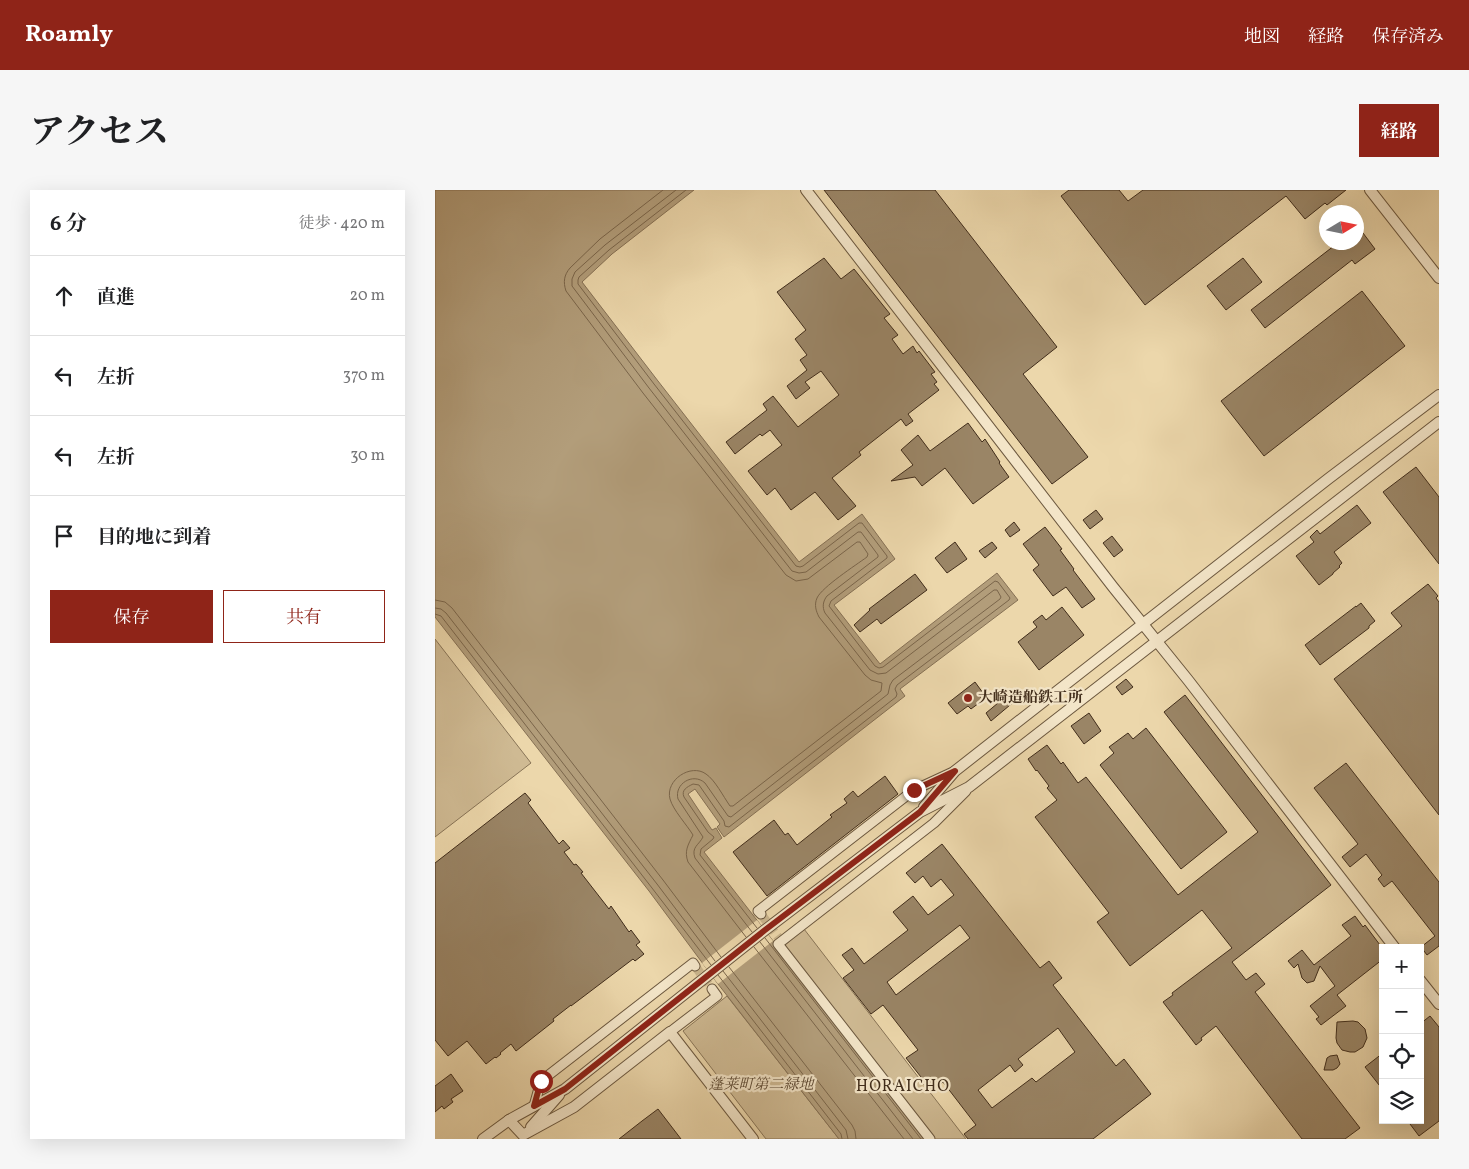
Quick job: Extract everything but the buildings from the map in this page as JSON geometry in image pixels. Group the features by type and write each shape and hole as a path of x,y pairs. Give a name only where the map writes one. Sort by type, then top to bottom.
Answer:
{"street":[{"path":"806,190 1392,944"},
{"path":"1370,190 1439,278"},
{"path":"920,812 955,771 1328,479 1439,395"},
{"path":"930,1139 778,944 779,939 934,823 969,787 1439,422"},
{"path":"761,914 759,912 914,790 955,771"},
{"path":"520,1137 565,1089 765,930 920,812 969,787"},
{"path":"534,1106 541,1081 693,963 695,966"},
{"path":"1424,985 1439,1004"},
{"path":"520,1137 574,1107 717,996 712,989"},
{"path":"670,1032 753,1139"},
{"path":"483,1139 509,1120 565,1089"},
{"path":"509,1120 520,1137"}],"green space":[{"path":"435,639 531,763 435,837"},
{"path":"804,929 966,1139 934,1139 785,948 785,945"},
{"name":"蓬莱町第二緑地","path":"727,996 839,1139 766,1139 683,1031"}],"water":[{"path":"435,190 694,190 612,254 582,282 799,562 862,514 895,559 834,605 880,664 997,573 1018,600 900,689 905,696 724,837 717,827 720,824 695,789 688,794 712,830 716,828 722,838 704,852 927,1139 839,1139 718,984 649,891 435,617"}],"pier":[{"path":"757,920 773,941 718,984 702,963"}],"tunnel":[{"path":"761,914 778,937"},
{"path":"695,966 712,989"}],"place":[{"name":"大崎造船鉄工所","path":"968,698"}],"district":[{"name":"HORAICHO","path":"903,1087"}],"route":[{"path":"541,1081 534,1106 565,1089 765,930 920,812 955,771 914,790"}]}
